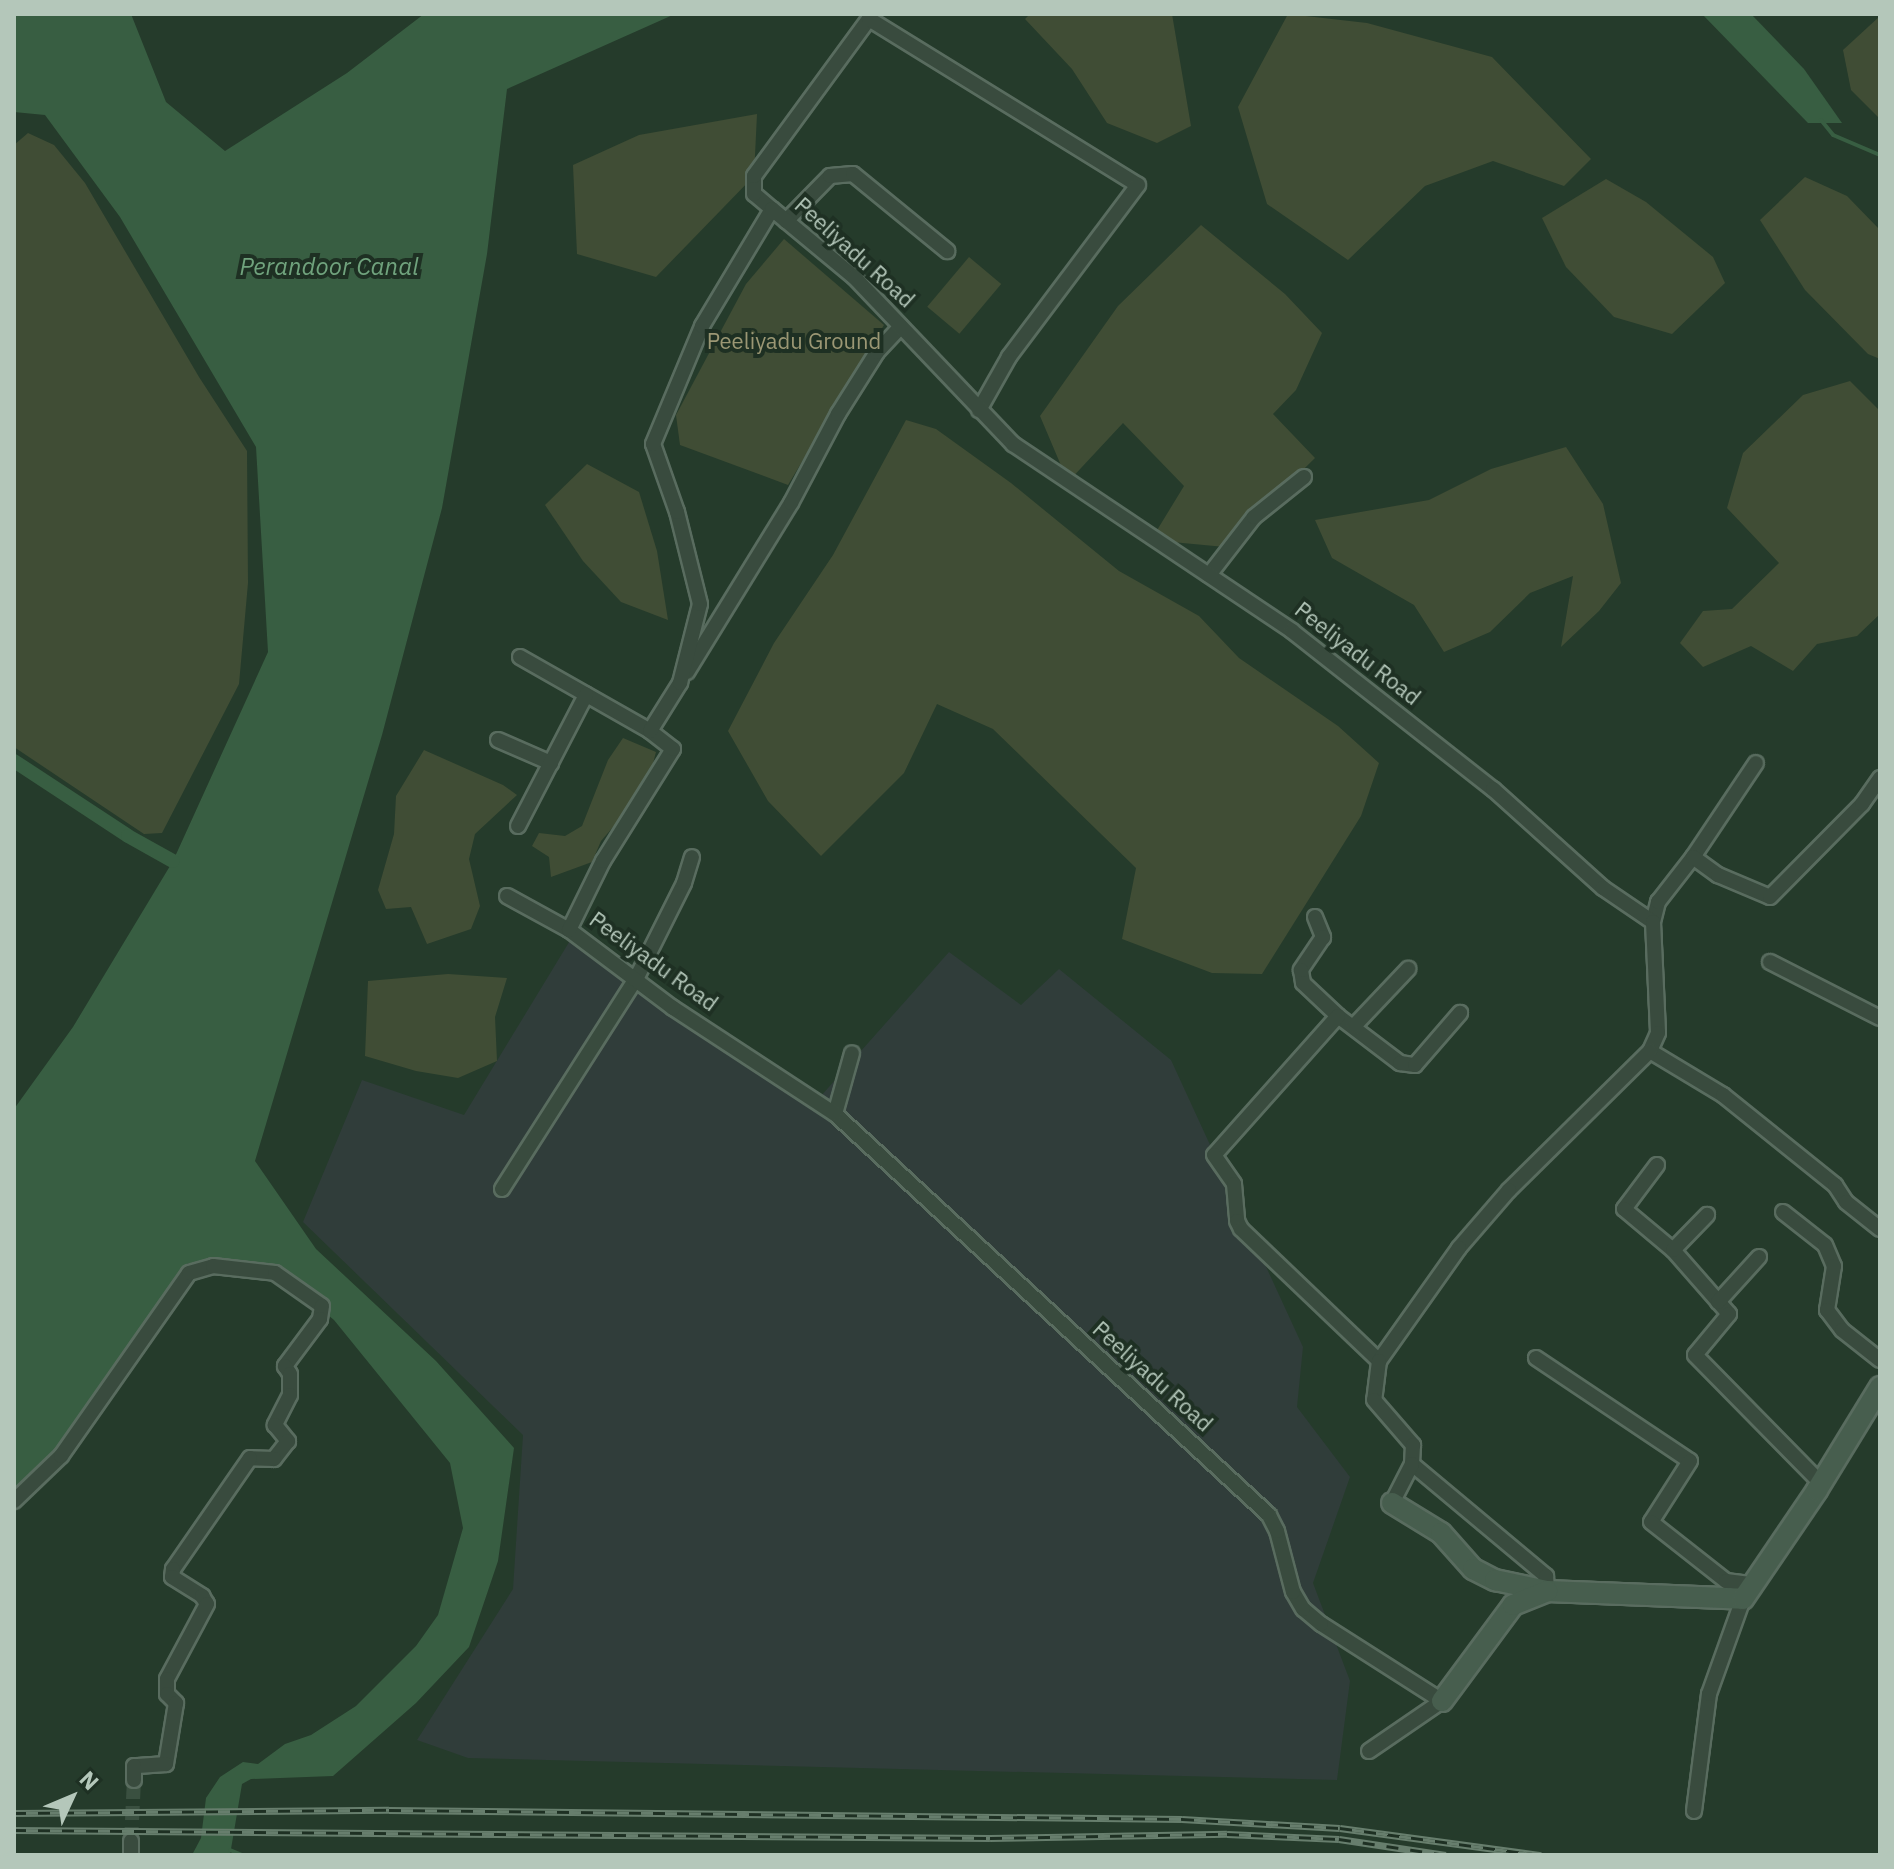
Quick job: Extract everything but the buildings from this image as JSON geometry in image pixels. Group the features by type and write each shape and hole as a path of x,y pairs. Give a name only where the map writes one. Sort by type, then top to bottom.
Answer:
{"street":[{"path":"772,209 754,194 754,176 869,19 1138,185 1009,357 979,410"},
{"path":"786,221 830,176 853,174 947,251"},
{"name":"Peeliyadu Road","path":"1442,1701 1321,1624 1303,1609 1293,1592 1277,1531 1269,1515 835,1114 673,1008 569,930 603,861 673,749 650,731 680,683 700,604 677,512 653,444 702,326 772,209 854,277 1013,444 1292,631 1493,789 1603,888 1653,922"},
{"path":"680,683 791,503 838,414 877,352 901,326"},
{"path":"1209,575 1254,517 1304,477"},
{"path":"520,657 650,731"},
{"path":"518,826 586,695"},
{"path":"498,740 551,763"},
{"path":"1747,1591 1547,1591 1495,1580 1473,1569 1441,1533 1392,1503 1412,1464 1413,1445 1374,1400 1379,1361 1459,1248 1509,1190 1650,1051 1658,1033 1653,922 1658,902 1693,857 1756,763"},
{"path":"1693,857 1718,875 1770,897 1862,804 1880,778"},
{"path":"502,1189 636,979 684,883 692,857"},
{"path":"507,896 569,930"},
{"path":"1315,917 1323,937 1300,975 1303,983 1338,1016 1400,1063 1415,1065 1460,1013"},
{"path":"1770,962 1880,1018"},
{"path":"1354,1026 1408,969"},
{"path":"1338,1016 1214,1155 1234,1184 1237,1221 1241,1229 1379,1361"},
{"path":"1650,1051 1740,1109 1835,1185 1846,1202 1880,1229"},
{"path":"835,1114 852,1053"},
{"path":"1657,1165 1624,1209 1673,1250 1729,1314 1695,1355 1821,1483"},
{"path":"1783,1212 1825,1245 1834,1266 1827,1310 1842,1330 1880,1360"},
{"path":"1673,1250 1707,1215"},
{"path":"1718,1302 1759,1257"},
{"path":"14,1501 61,1456 189,1273 213,1266 275,1273 322,1306 320,1319 285,1366 290,1374 290,1395 275,1421 288,1441 274,1459 250,1458 173,1569 172,1577 202,1596 207,1604 167,1679 167,1694 176,1703 166,1764 134,1766 134,1780"},
{"path":"1536,1358 1690,1461 1651,1522 1726,1581 1747,1591"},
{"path":"1694,1811 1709,1694 1747,1591 1821,1483 1880,1387"},
{"path":"1412,1464 1546,1576 1547,1591"},
{"path":"1369,1751 1453,1691 1513,1605 1547,1591"}],"shaded area":[{"path":"574,934 820,1097 949,952 1021,1005 1059,969 1171,1060 1303,1347 1297,1407 1350,1477 1313,1583 1350,1681 1337,1780 468,1758 417,1740 513,1589 523,1435 303,1222 362,1080 464,1115"}],"green space":[{"path":"1030,14 1172,14 1191,126 1157,143 1107,123 1072,69 1025,19"},
{"path":"1288,14 1367,23 1492,57 1591,159 1564,186 1493,161 1425,186 1348,260 1267,204 1238,107"},
{"path":"1880,16 1880,119 1851,90 1843,50"},
{"path":"757,114 754,176 656,277 577,254 573,165 639,135"},
{"path":"28,133 54,145 85,183 199,377 247,451 248,583 239,684 162,833 144,834 14,747 14,145"},
{"path":"1805,177 1847,196 1880,230 1880,359 1868,354 1805,290 1760,220"},
{"path":"1606,179 1646,202 1713,257 1725,283 1672,334 1614,317 1566,267 1542,218"},
{"path":"1201,225 1285,294 1322,333 1296,390 1273,414 1315,458 1225,547 1151,540 1184,486 1123,423 1068,482 1040,416 1118,306"},
{"name":"Peeliyadu Ground","path":"784,239 884,325 788,485 680,445 676,415 746,284"},
{"path":"969,257 1001,284 959,334 927,307"},
{"path":"1850,381 1880,411 1880,614 1857,636 1817,644 1793,671 1751,646 1703,667 1680,643 1703,611 1732,609 1779,563 1727,508 1743,453 1803,395"},
{"path":"906,420 936,429 1011,483 1119,571 1199,616 1239,658 1338,726 1379,763 1361,816 1262,974 1212,973 1122,939 1136,868 993,729 937,704 904,773 821,856 768,801 728,731 774,643 833,555"},
{"path":"1566,447 1603,504 1621,583 1599,611 1561,647 1573,576 1530,593 1490,632 1444,652 1414,605 1332,558 1315,520 1429,500 1491,469"},
{"path":"587,464 639,492 657,551 668,620 621,602 583,561 545,505"},
{"path":"623,738 656,752 651,771 626,812 601,841 592,862 551,877 549,857 532,846 539,833 565,836 582,826 608,760"},
{"path":"424,750 503,785 517,795 475,834 469,859 480,906 471,929 427,944 411,907 386,909 378,890 394,834 396,796"},
{"path":"448,974 507,978 495,1017 497,1061 458,1078 416,1071 365,1056 368,981"}],"water":[{"name":"Perandoor Canal","path":"14,14 131,14 166,102 225,151 347,73 424,14 675,14 507,89 487,254 442,508 382,735 255,1161 316,1249 436,1361 514,1448 498,1561 469,1647 416,1703 333,1776 251,1779 242,1784 230,1855 192,1855 201,1838 206,1798 220,1777 243,1762 258,1764 285,1744 311,1735 356,1706 416,1646 438,1615 463,1528 450,1463 334,1320 271,1268 188,1263 37,1489 14,1510 14,1109 73,1027 173,861 268,652 256,447 120,217 45,115 14,112"},
{"path":"1702,14 1751,14 1804,69 1842,123 1808,123"}],"waterway":[{"path":"1821,120 1833,135 1880,155"},
{"path":"14,761 128,836 173,861"},
{"path":"230,1850 242,1855"}],"tunnel":[{"path":"131,1841 134,1780"}],"railway":[{"path":"14,1813 389,1810 1182,1819 1340,1828 1541,1855"},
{"path":"14,1830 990,1838 1227,1834 1339,1839 1446,1855"}]}
